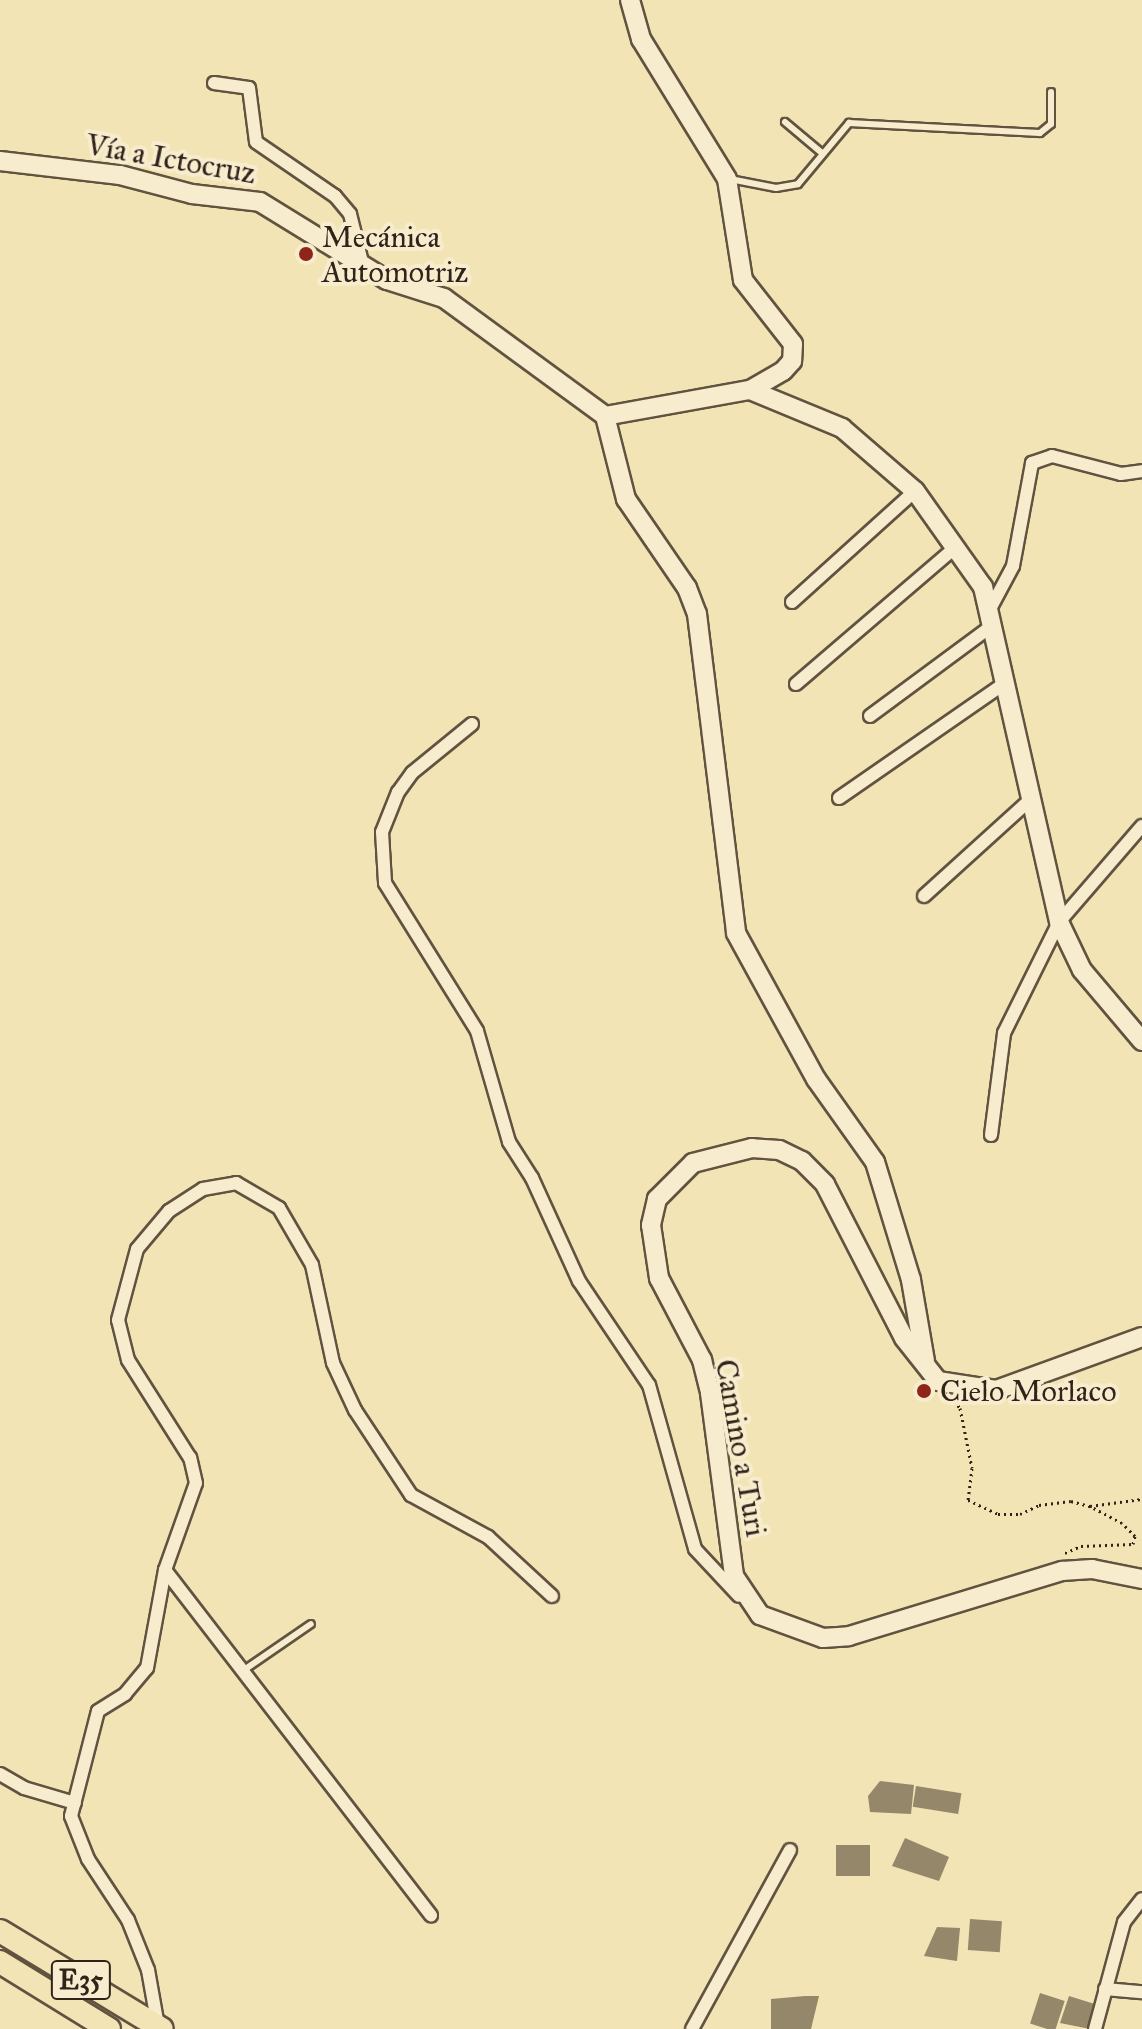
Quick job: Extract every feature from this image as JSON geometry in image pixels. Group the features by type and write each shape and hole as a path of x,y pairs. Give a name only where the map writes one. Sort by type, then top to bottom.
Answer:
{"highway":[{"name":"E35","path":"0,1931 160,2028"},
{"name":"E35","path":"0,1962 109,2029"}],"street":[{"path":"630,0 641,39 727,179 743,280 793,344 792,361 783,371 750,390 605,416 626,499 687,588 697,614 736,933 816,1079 875,1162 911,1280 926,1366"},
{"path":"214,83 249,88 256,142 335,196 350,214 363,266"},
{"name":"Vía a Ictocruz","path":"0,161 120,175 192,194 260,202 387,280 444,298 605,416"},
{"path":"750,390 842,428 915,491 957,546 983,587 1059,922 1082,970 1142,1041"},
{"path":"870,716 991,618 1013,566 1032,463 1052,456 1121,474 1142,471"},
{"path":"792,602 915,491"},
{"path":"796,684 957,546"},
{"path":"839,798 1005,683"},
{"path":"472,724 412,773 398,792 382,832 385,883 477,1031 509,1142 532,1178 579,1281 649,1385 695,1549 750,1607 781,1627 823,1638 870,1632 1062,1571 1092,1569 1142,1579"},
{"path":"924,896 1031,799"},
{"path":"991,1135 1004,1033 1059,922 1142,826"},
{"name":"Camino a Turi","path":"750,1607 734,1576 702,1360 659,1278 652,1252 651,1225 664,1189 693,1163 722,1152 779,1150 802,1161 842,1208 904,1338 938,1381 996,1390 1142,1337"},
{"path":"160,2028 148,1970 128,1920 88,1859 71,1816 98,1711 125,1694 147,1668 165,1570 196,1483 190,1458 128,1360 118,1320 137,1249 161,1221 203,1189 236,1183 279,1208 312,1265 333,1363 355,1410 411,1495 488,1537 552,1596"},
{"path":"165,1570 431,1916"},
{"path":"0,1774 24,1788 75,1803"},
{"path":"692,2029 790,1850"},
{"path":"1095,2029 1124,1922 1142,1899"},
{"path":"1105,1989 1142,1992"}],"lane":[{"path":"727,179 790,187 849,123 1040,133 1051,124 1051,92"},
{"path":"785,122 822,153"},
{"path":"244,1670 311,1624"}],"path":[{"path":"949,1395 960,1408 967,1434 972,1468 968,1500 998,1514 1020,1514 1060,1502 1090,1506 1142,1499"},
{"path":"1057,1558 1081,1546 1133,1544 1135,1536 1122,1523 1090,1506"}],"building":[{"path":"880,1781 914,1785 911,1814 870,1812 868,1796"},
{"path":"916,1786 961,1793 958,1814 913,1807"},
{"path":"905,1838 949,1857 939,1881 892,1866"},
{"path":"836,1845 870,1845 870,1876 836,1876"},
{"path":"970,1919 1002,1921 1000,1952 968,1950"},
{"path":"937,1927 960,1928 957,1961 924,1956"},
{"path":"1040,1993 1065,2001 1056,2029 1030,2023"},
{"path":"819,1996 811,2029 771,2029 771,1999"},
{"path":"1069,1996 1098,2005 1090,2029 1060,2023"}],"place":[{"name":"Mecánica Automotriz","path":"306,254"},
{"name":"Cielo Morlaco","path":"924,1391"}]}
